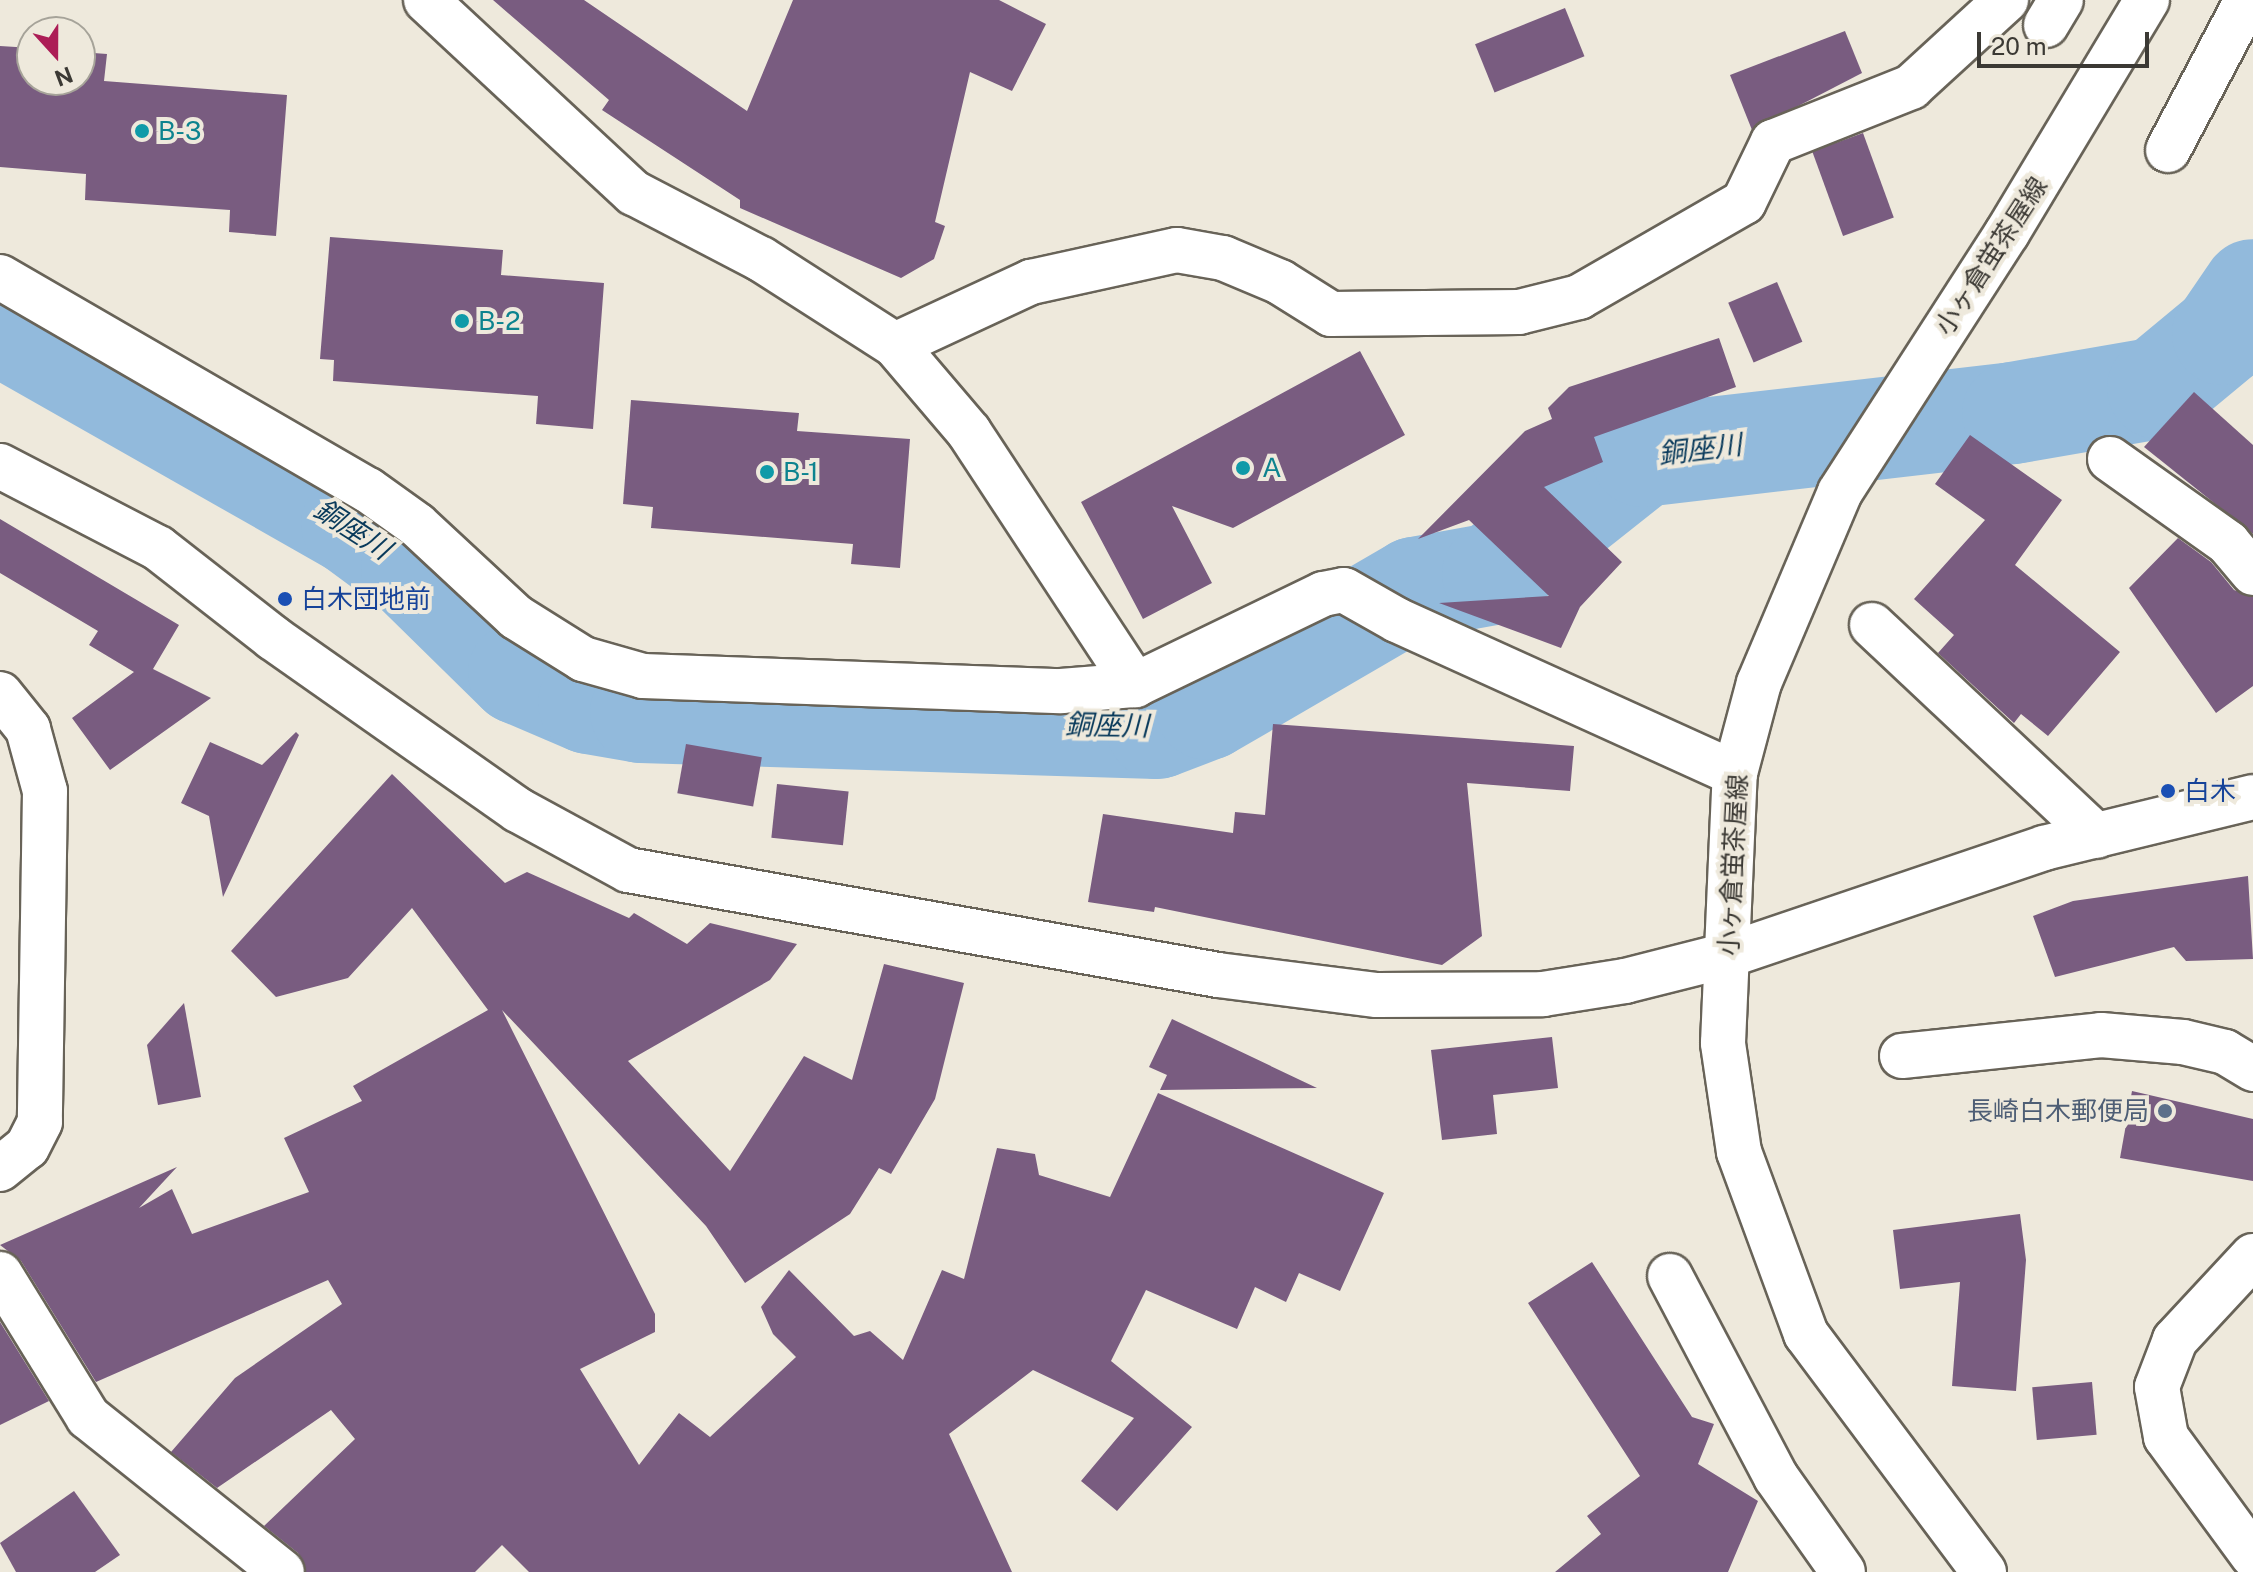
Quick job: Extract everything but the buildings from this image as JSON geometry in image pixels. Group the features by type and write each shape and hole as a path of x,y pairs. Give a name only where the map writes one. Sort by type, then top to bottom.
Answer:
{"street":[{"path":"426,0 634,193 761,259 895,345 969,432 1135,685"},
{"path":"895,345 1031,282 1177,250 1252,270 1331,314 1519,312 1579,297 1744,202 1773,142 1911,87 2006,0"},
{"name":"小ヶ倉蛍茶屋線","path":"1984,1572 1806,1334 1739,1152 1726,1093 1735,773 1759,683 1840,492 2147,0"},
{"path":"2168,150 2247,0"},
{"path":"0,277 368,490 417,525 516,617 583,659 643,676 1061,691 1135,685 1323,594 1344,590 1397,620 1735,773"},
{"path":"2110,459 2228,543 2253,573"},
{"path":"0,466 158,548 273,638 518,810 628,870 1204,973 1377,995 1543,994 1728,955 2097,836 2253,797"},
{"path":"1872,625 2097,836"},
{"path":"0,694 28,729 45,791 40,1122 27,1147 0,1169"},
{"path":"1902,1056 2101,1035 2183,1042 2225,1052 2253,1069"},
{"path":"2253,1256 2175,1340 2157,1387 2166,1437 2253,1556"},
{"path":"0,1274 88,1417 282,1572"},
{"path":"1670,1276 1776,1477 1843,1572"}],"waterway":[{"name":"銅座川","path":"0,324 352,524 412,568 519,673 589,703 641,712 1157,728 1207,709 1415,588 1493,574 1642,456 2013,413 2158,388 2223,334 2253,290"}],"place":[{"name":"B-3","path":"142,131"},
{"name":"B-2","path":"462,321"},
{"name":"Ａ","path":"1243,468"},
{"name":"B-1","path":"767,472"},
{"name":"白木団地前","path":"285,599"},
{"name":"白木","path":"2168,791"},
{"name":"長崎白木郵便局","path":"2165,1111"}]}
